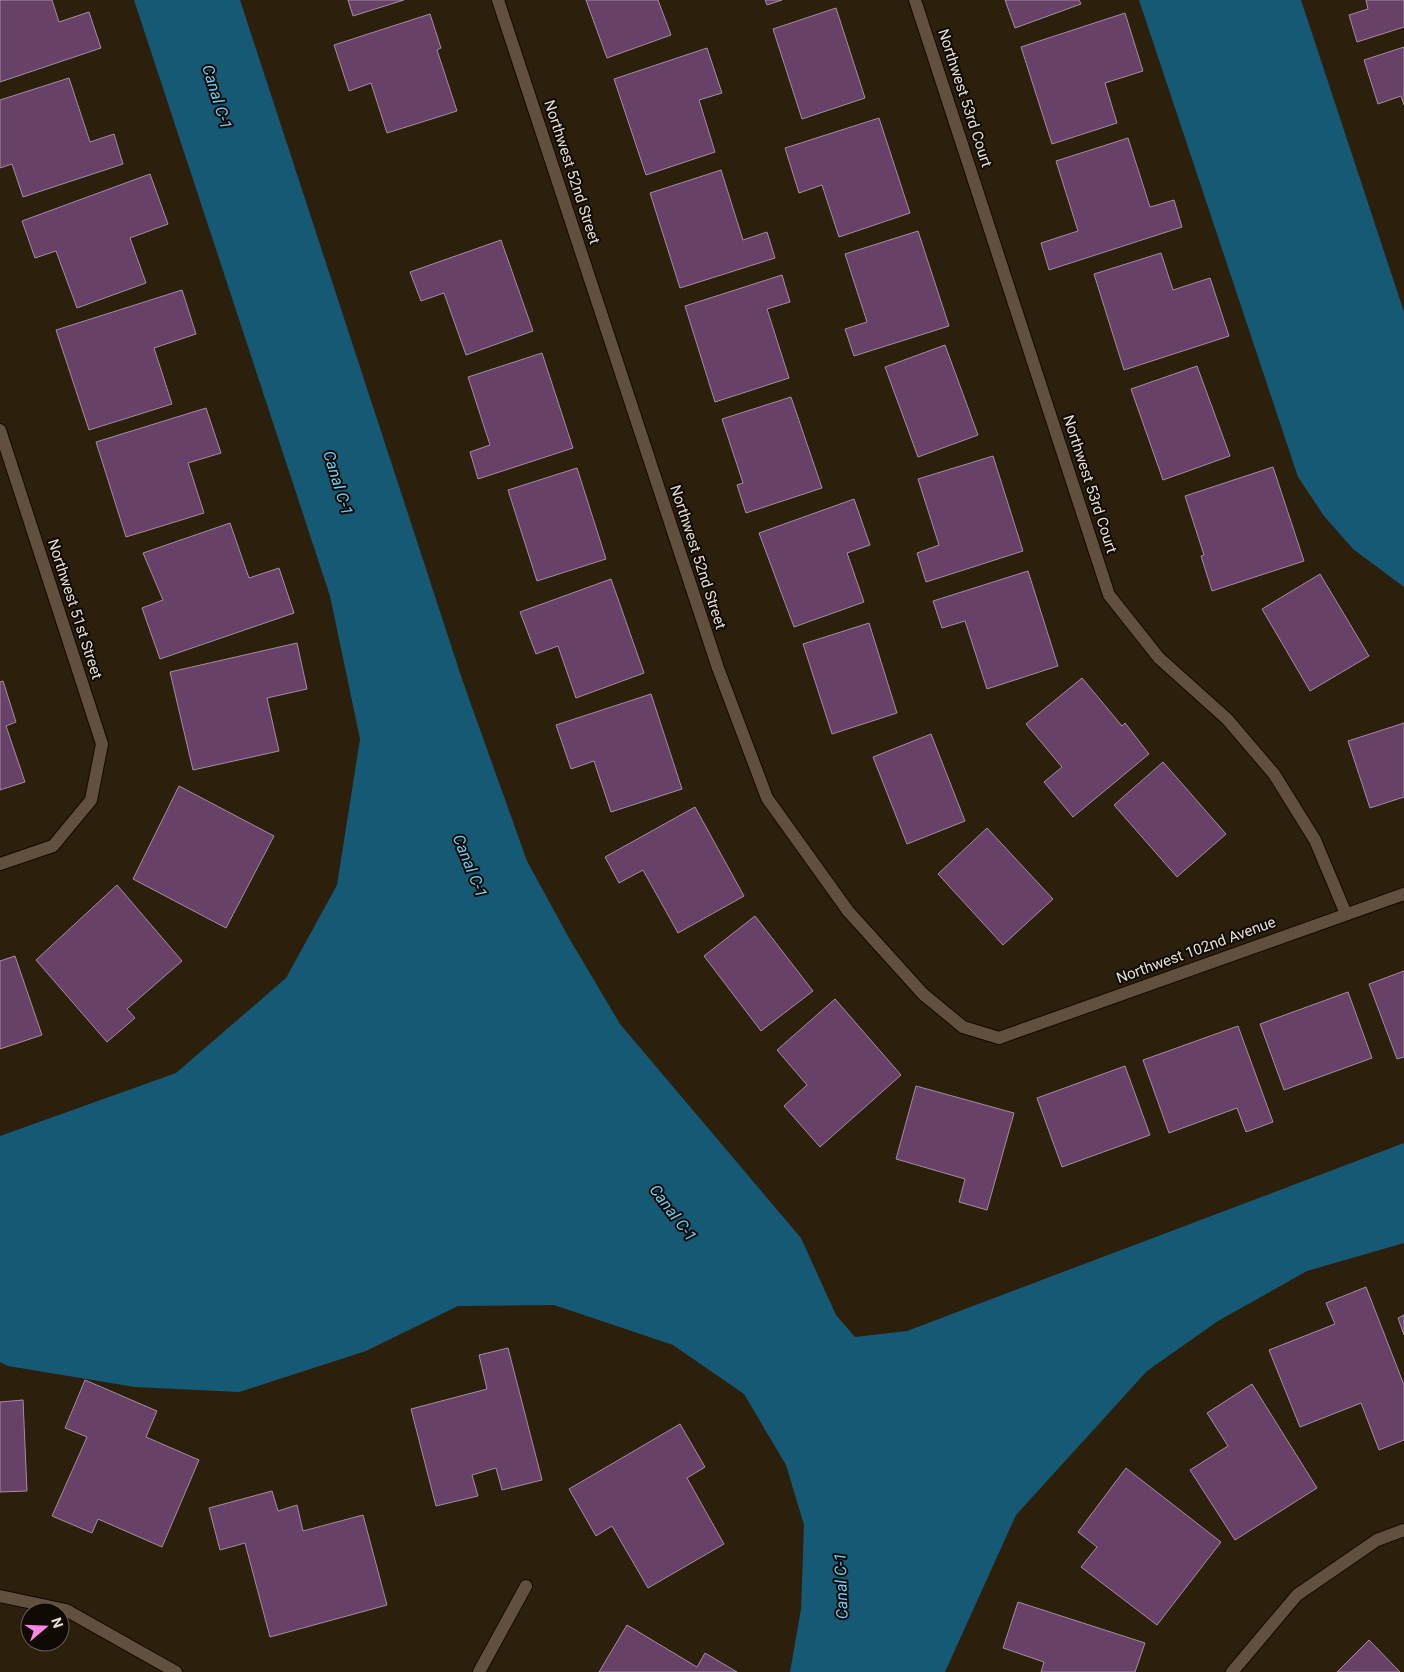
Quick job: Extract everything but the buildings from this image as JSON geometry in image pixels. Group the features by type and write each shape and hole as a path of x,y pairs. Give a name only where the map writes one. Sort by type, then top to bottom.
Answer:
{"street":[{"name":"Northwest 52nd Street","path":"498,0 718,668 767,798 848,911 923,994 963,1027 1000,1038"},
{"name":"Northwest 53rd Court","path":"915,0 1109,595 1159,658 1227,719 1274,774 1315,840 1346,914"},
{"name":"Northwest 51st Street","path":"0,430 102,744 91,800 53,846 0,864"},
{"name":"Northwest 102nd Avenue","path":"1000,1038 1404,894"},
{"path":"1232,1672 1297,1595 1377,1540 1404,1530"},
{"path":"480,1672 526,1586"},
{"path":"0,1596 66,1610 176,1672"}],"water":[{"name":"Canal C-1","path":"134,0 240,0 463,682 527,861 569,938 620,1024 801,1238 836,1315 855,1337 907,1331 1404,1143 1404,1243 1307,1271 1218,1321 1147,1371 1016,1515 945,1672 790,1672 801,1609 804,1525 786,1465 744,1394 673,1345 554,1305 458,1306 366,1351 239,1392 135,1387 8,1366 0,1362 0,1136 176,1073 286,978 337,885 360,739 330,596"},
{"path":"1139,0 1301,0 1404,312 1404,587 1353,549 1324,516 1298,477"}]}
